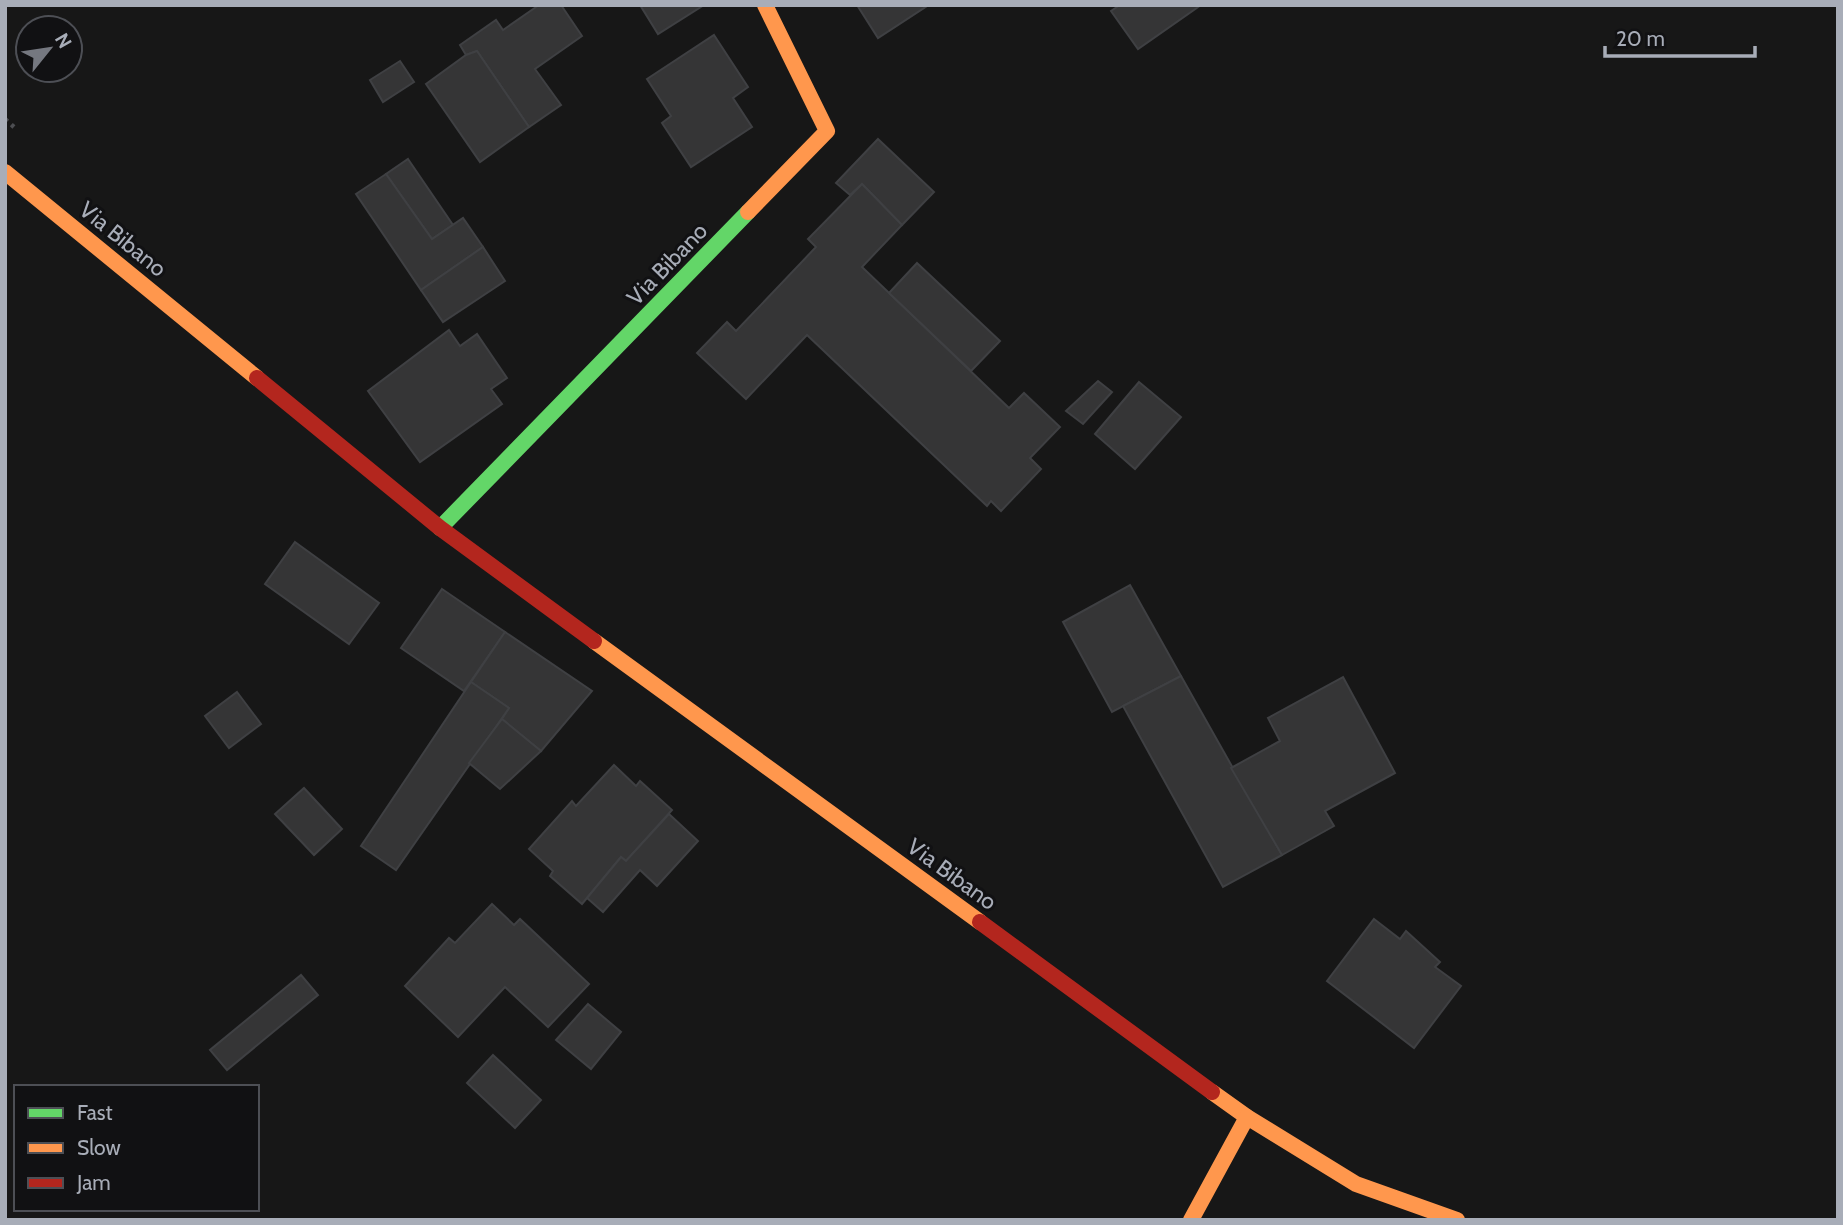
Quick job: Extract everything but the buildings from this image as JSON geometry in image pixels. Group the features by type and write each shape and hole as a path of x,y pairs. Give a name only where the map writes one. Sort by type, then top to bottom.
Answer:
{"street":[{"name":"Via Bibano","path":"440,528 827,131 765,5"},
{"name":"Via Bibano","path":"5,172 440,528 1247,1117 1356,1184 1457,1220"},
{"path":"1191,1220 1247,1117"}],"traffic: fast":[{"path":"440,528 748,212"}],"traffic: slow":[{"path":"748,212 827,131 765,5"},
{"path":"5,172 257,378"},
{"path":"594,641 980,922"},
{"path":"1212,1092 1247,1117 1356,1184 1457,1220"},
{"path":"1191,1220 1247,1117"}],"traffic: jam":[{"path":"257,378 440,528 594,641"},
{"path":"980,922 1212,1092"}]}
